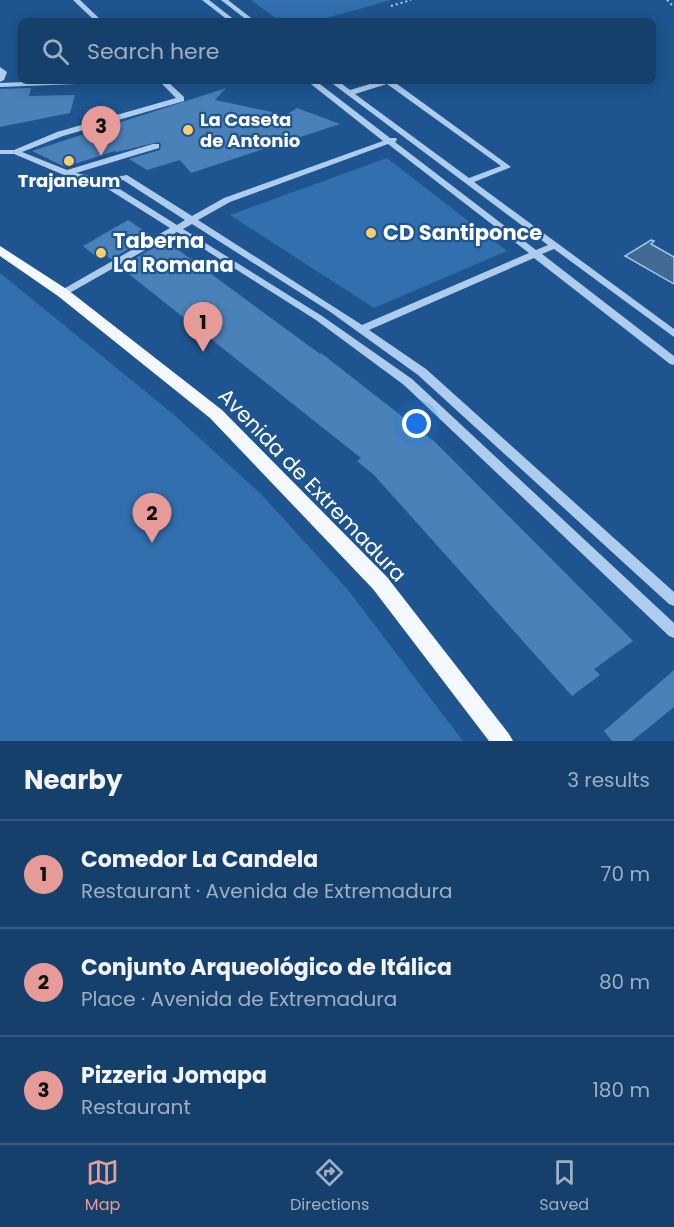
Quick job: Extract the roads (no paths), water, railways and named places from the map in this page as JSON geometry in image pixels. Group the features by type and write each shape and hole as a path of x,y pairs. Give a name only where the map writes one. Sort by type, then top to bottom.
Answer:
{"main road":[{"name":"Avenida de Extremadura","path":"0,250 63,293 216,414 380,584 502,741"}],"street":[{"path":"76,0 96,18"},
{"path":"206,0 229,18"},
{"path":"224,0 248,18"},
{"path":"0,69 3,72 0,80"},
{"path":"0,85 26,84"},
{"path":"0,152 15,152 60,134 182,99 166,84"},
{"path":"315,84 674,361"},
{"path":"337,84 674,334"},
{"path":"349,93 378,84"},
{"path":"392,84 507,167 469,181"},
{"path":"63,293 227,200 408,136"},
{"path":"67,173 156,146"},
{"path":"15,152 67,173 103,182 319,318 408,382 674,632"},
{"path":"103,182 124,177 361,329 422,372 674,600"},
{"path":"361,329 556,245"}],"place":[{"name":"La Caseta de Antonio","path":"188,130"},
{"name":"Pizzeria Jomapa","path":"101,156"},
{"name":"Trajaneum","path":"69,161"},
{"name":"CD Santiponce","path":"371,233"},
{"name":"Taberna La Romana","path":"101,253"},
{"name":"Comedor La Candela","path":"203,352"},
{"name":"Conjunto Arqueológico de Itálica","path":"152,543"}]}
